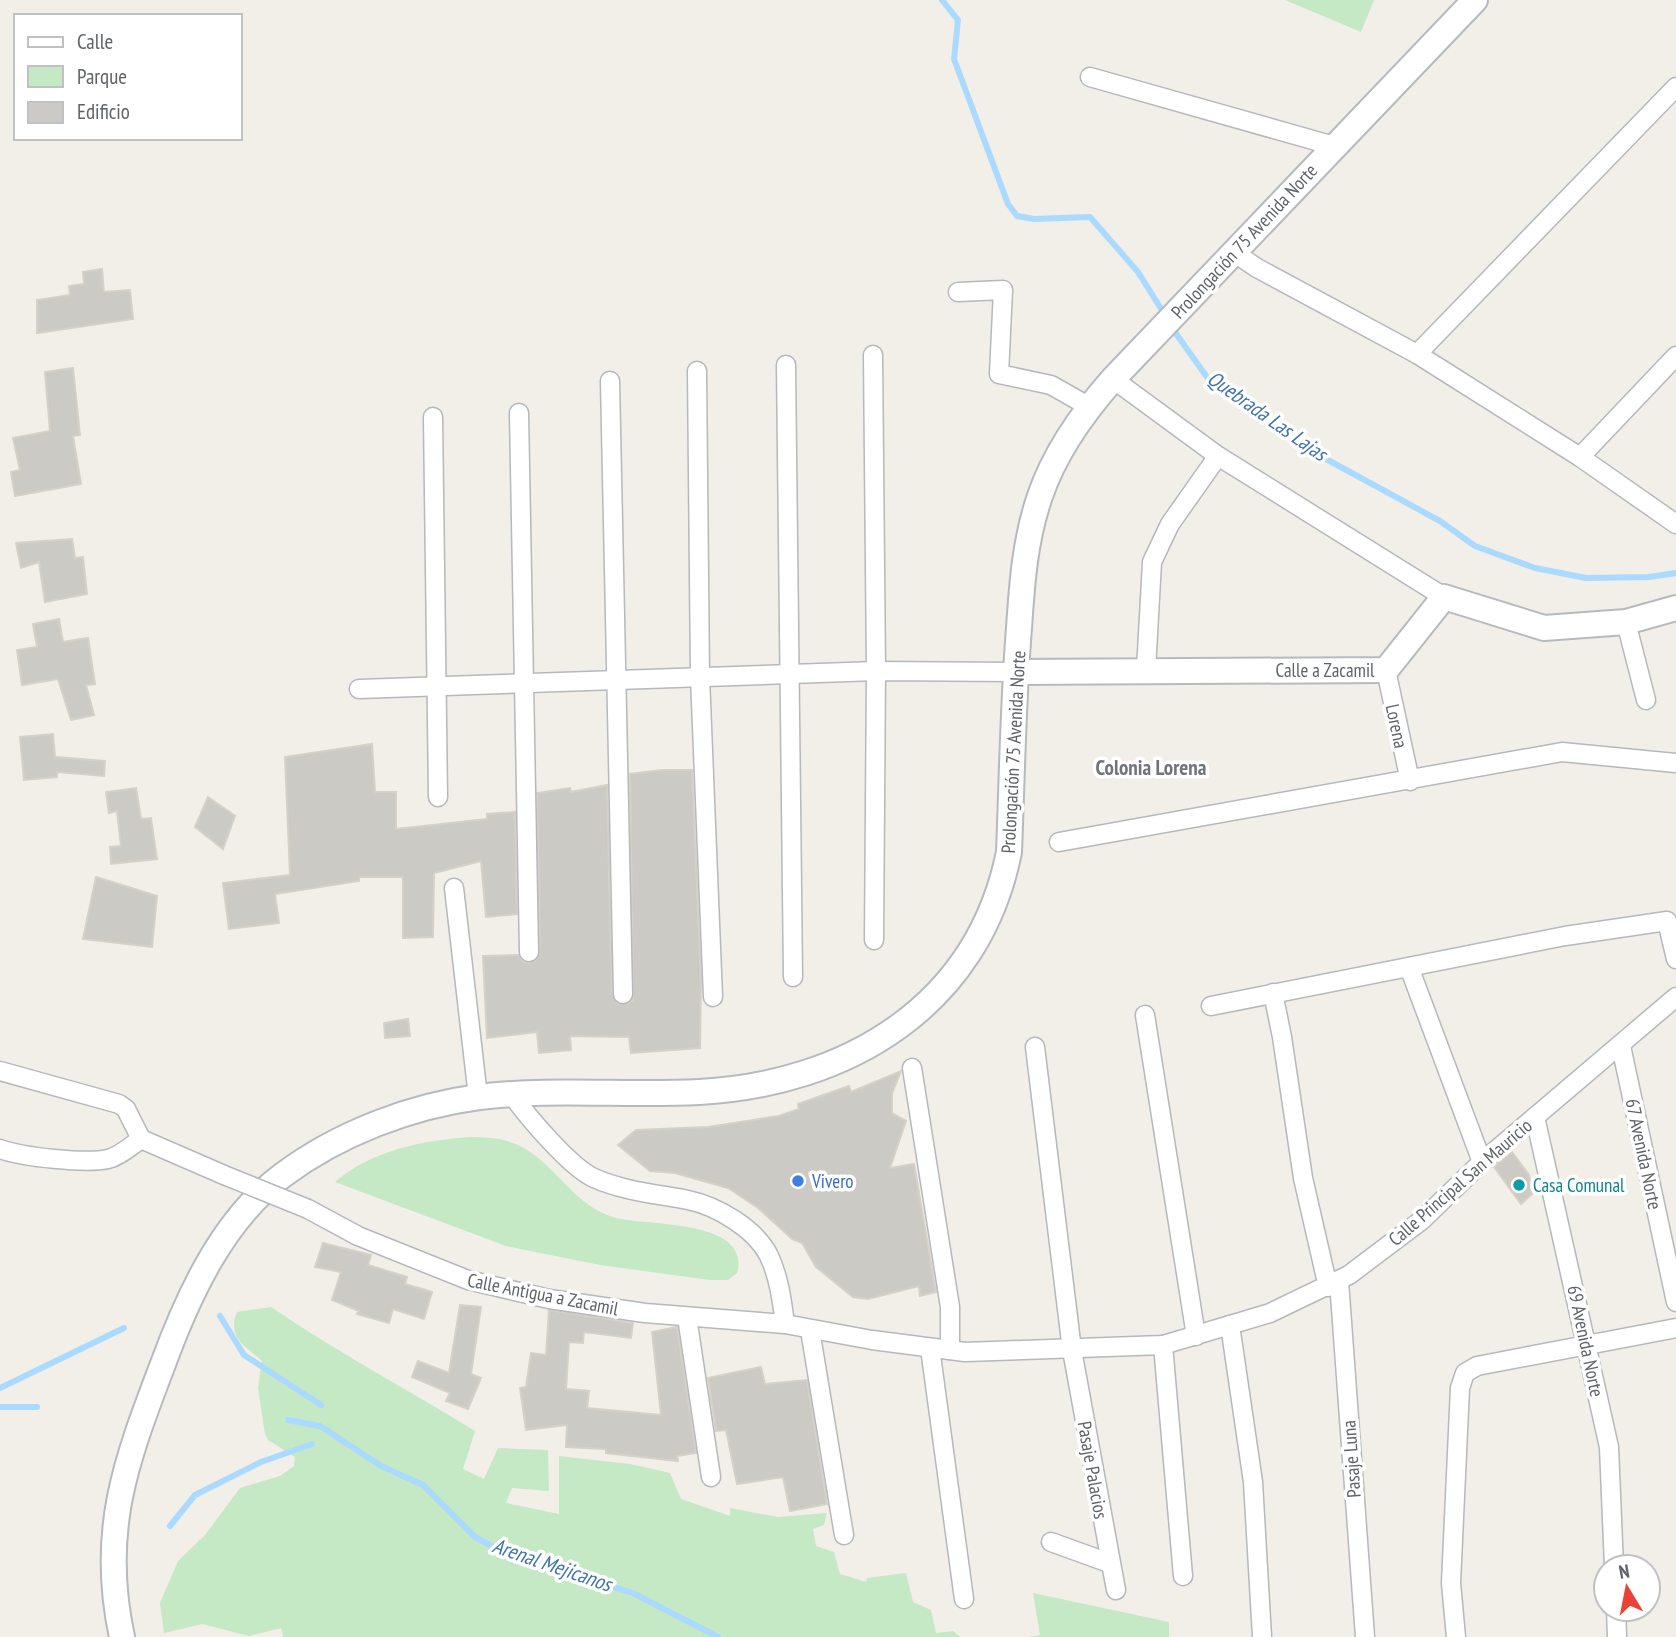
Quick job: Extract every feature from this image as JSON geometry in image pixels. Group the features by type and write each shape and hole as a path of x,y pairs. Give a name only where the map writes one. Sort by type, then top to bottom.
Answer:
{"main road":[{"name":"Prolongación 75 Avenida Norte","path":"122,1637 114,1601 112,1567 119,1491 131,1449 189,1301 216,1251 251,1204 280,1177 327,1147 382,1122 478,1097 700,1092 764,1083 820,1069 859,1053 903,1026 967,959 1004,879 1010,852 1016,672 1025,554 1040,496 1060,451 1088,406 1232,251 1475,0"},
{"name":"Calle a Zacamil","path":"1016,672 1386,670 1444,597"},
{"path":"1444,597 1544,628 1626,622 1676,608"}],"street":[{"path":"1090,77 1334,146"},
{"path":"1417,354 1676,87"},
{"path":"1232,251 1257,268 1417,354 1580,457 1676,524"},
{"path":"958,292 1003,290 999,374 1051,385 1088,406"},
{"path":"873,355 876,671 874,940"},
{"path":"1580,457 1676,356"},
{"path":"786,365 793,977"},
{"path":"698,371 700,677 712,997"},
{"path":"1113,379 1218,456 1444,597"},
{"path":"610,382 623,994"},
{"path":"519,413 529,952"},
{"path":"433,417 438,797"},
{"path":"1146,670 1152,562 1170,524 1218,456"},
{"path":"1626,622 1646,700"},
{"name":"Lorena","path":"1386,670 1410,781"},
{"path":"359,689 876,671 1016,672"},
{"path":"1059,842 1562,752 1676,763"},
{"path":"454,888 478,1097"},
{"path":"1211,1006 1565,936 1667,921 1676,959"},
{"path":"1409,967 1482,1162"},
{"name":"Pasaje Luna","path":"1273,993 1303,1178 1333,1284 1365,1637"},
{"name":"Calle Principal San Mauricio","path":"930,1348 1072,1350 1163,1345 1270,1314 1333,1284 1422,1220 1482,1162 1676,998"},
{"path":"1145,1015 1196,1336"},
{"name":"67 Avenida Norte","path":"1621,1046 1676,1302"},
{"name":"Pasaje Palacios","path":"1035,1047 1072,1350 1116,1590"},
{"path":"912,1068 950,1307 950,1350"},
{"path":"0,1071 119,1104 126,1109 141,1139 116,1156 98,1160 24,1155 0,1149"},
{"path":"512,1095 534,1125 593,1177 650,1194 711,1205 731,1216 768,1254 780,1289 785,1324"},
{"name":"69 Avenida Norte","path":"1535,1117 1609,1447 1613,1553"},
{"name":"Calle Antigua a Zacamil","path":"141,1139 308,1209 358,1236 468,1280 549,1299 687,1317 785,1324 930,1348"},
{"path":"687,1317 711,1477"},
{"path":"1230,1325 1238,1364 1253,1482 1262,1637"},
{"path":"1456,1637 1451,1583 1460,1388 1465,1373 1477,1366 1588,1347 1676,1328"},
{"path":"810,1330 844,1535"},
{"path":"1163,1345 1183,1576"},
{"path":"930,1348 964,1599"},
{"path":"1051,1542 1109,1563"}],"green space":[{"path":"1285,0 1374,0 1361,32"},
{"path":"470,1137 503,1140 522,1147 546,1165 577,1196 602,1213 616,1218 694,1228 713,1234 729,1243 737,1255 737,1273 728,1280 710,1280 600,1265 506,1246 335,1182 365,1162 398,1149 433,1141"},
{"path":"271,1307 475,1431 463,1469 484,1479 498,1448 548,1450 549,1491 512,1488 506,1503 559,1514 559,1456 630,1464 670,1473 681,1499 730,1516 730,1508 778,1517 827,1513 824,1525 813,1529 816,1546 834,1552 840,1574 866,1582 867,1578 906,1573 913,1602 931,1610 936,1633 953,1631 960,1637 283,1637 281,1628 249,1636 202,1624 164,1633 160,1603 178,1561 205,1535 240,1488 280,1476 294,1466 295,1457 268,1440 265,1434 258,1388 262,1361 240,1342 234,1329 237,1312"},
{"path":"1033,1593 1169,1622 1169,1637 1029,1637 1040,1635"}],"building":[{"path":"102,269 104,292 130,290 133,319 37,333 37,300 70,295 69,286 84,284 83,272"},
{"path":"73,368 80,435 73,436 81,484 15,496 11,472 20,470 13,438 50,431 45,372"},
{"path":"72,539 75,558 83,557 87,594 45,602 39,562 21,568 16,543"},
{"path":"59,619 63,642 88,638 95,684 86,685 94,715 71,720 58,679 22,685 17,650 37,647 33,624"},
{"path":"53,734 55,757 105,761 104,776 57,772 57,777 24,780 20,737"},
{"path":"372,744 375,792 396,792 396,829 487,819 487,814 515,812 517,914 486,917 481,861 434,873 433,937 403,938 403,877 359,877 359,881 275,894 279,923 229,929 223,883 290,875 285,757"},
{"path":"692,770 701,981 700,1048 631,1053 629,1037 570,1036 571,1050 539,1053 537,1032 487,1038 483,956 518,955 523,962 530,963 535,961 540,952 537,793 570,788 571,792 607,785 612,994 618,1004 628,1004 633,1000 630,774"},
{"path":"136,788 141,819 151,818 157,859 111,864 110,847 121,846 117,811 109,813 106,792"},
{"path":"208,797 235,816 223,849 195,827"},
{"path":"96,877 157,896 152,947 83,939"},
{"path":"408,1019 410,1036 385,1038 384,1023"},
{"name":"Vivero","path":"901,1071 892,1093 892,1113 906,1121 890,1168 914,1164 936,1292 920,1296 919,1286 868,1299 853,1297 816,1267 802,1243 792,1239 758,1208 728,1188 675,1173 650,1171 618,1145 636,1130 708,1127 779,1116 799,1109 798,1104 849,1086 851,1092"},
{"name":"Casa Comunal","path":"1512,1152 1529,1175 1532,1194 1521,1204 1494,1167"},
{"path":"323,1243 371,1255 368,1265 407,1277 405,1284 432,1292 424,1319 393,1309 389,1323 357,1314 359,1311 332,1300 341,1272 315,1267"},
{"path":"460,1305 481,1307 471,1374 481,1378 468,1409 446,1401 450,1393 412,1377 418,1361 449,1373"},
{"path":"549,1310 633,1323 631,1338 584,1332 583,1343 569,1342 566,1389 589,1391 587,1408 661,1415 652,1332 677,1327 696,1453 677,1456 678,1461 606,1453 606,1449 566,1447 567,1425 526,1430 520,1388 526,1387 531,1353 546,1355"},
{"path":"761,1367 765,1384 807,1380 827,1504 790,1511 783,1477 737,1484 726,1430 716,1431 708,1378"}],"waterway":[{"name":"Quebrada Las Lajas","path":"942,0 958,20 954,59 1008,204 1017,216 1034,219 1090,217 1138,272 1165,315"},
{"name":"Quebrada Las Lajas","path":"1172,328 1209,380 1304,447 1440,521 1475,546 1535,568 1586,578 1649,577 1676,573"},
{"path":"220,1316 244,1355 321,1405"},
{"path":"0,1388 124,1328"},
{"name":"Arenal Mejicanos","path":"0,1407 37,1407"},
{"name":"Arenal Mejicanos","path":"288,1420 320,1426 381,1466 423,1485 475,1537 506,1554 633,1593 718,1637"},
{"path":"170,1526 195,1495 261,1462 312,1444"}],"place":[{"name":"Vivero","path":"798,1181"},
{"name":"Casa Comunal","path":"1519,1185"}],"district":[{"name":"Colonia Lorena","path":"1151,768"}]}
